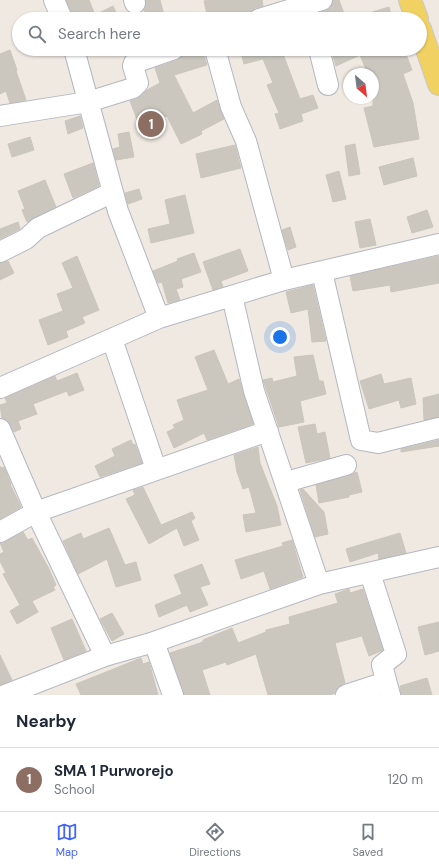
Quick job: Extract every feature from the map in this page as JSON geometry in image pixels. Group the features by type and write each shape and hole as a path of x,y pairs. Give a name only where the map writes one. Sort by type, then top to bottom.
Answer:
{"main road":[{"path":"410,0 414,12"},
{"path":"427,49 439,84"}],"street":[{"path":"54,0 59,12"},
{"path":"269,10 314,8"},
{"path":"76,56 113,192 159,318"},
{"path":"0,116 88,102 133,88 138,83 133,66 134,63 154,56"},
{"path":"217,56 231,106 246,141 284,280"},
{"path":"321,56 328,85"},
{"path":"0,252 26,239 38,228 113,192"},
{"path":"0,388 159,318 284,280 439,244"},
{"path":"322,272 361,440 378,443 439,428"},
{"path":"232,296 254,391 286,482 319,584"},
{"path":"112,339 156,469"},
{"path":"0,429 36,512 105,656"},
{"path":"0,532 36,512 268,431"},
{"path":"286,482 346,465"},
{"path":"4,695 46,687 105,656 154,642 319,584 439,557"},
{"path":"346,695 388,689 382,665 396,654 370,573"},
{"path":"154,642 173,695"}],"building":[{"path":"66,0 89,0 94,12 70,12"},
{"path":"146,0 160,0 163,12 144,12"},
{"path":"262,0 263,6 255,8 251,12 206,12 204,1"},
{"path":"333,0 339,0 343,12 320,12 330,8"},
{"path":"113,6 116,12 101,12"},
{"path":"389,7 390,12 372,12"},
{"path":"10,50 26,100 10,103 6,91 0,94 0,54"},
{"path":"183,56 204,56 207,65 174,75 193,113 217,100 224,119 201,131 202,134 181,144 167,116 140,127 130,101 137,99 147,90 160,83 155,68 178,60"},
{"path":"242,56 284,56 300,99 313,95 318,108 301,114 303,121 280,129 275,114 279,113 267,85 273,83 263,59 244,64"},
{"path":"333,56 358,56 336,66"},
{"path":"360,56 407,56 412,70 403,74 413,103 419,139 374,147 364,108 373,106 373,104 379,104 379,68 365,68"},
{"path":"80,116 83,128 68,134 65,121"},
{"path":"129,132 134,157 116,160 113,149 120,147 118,134"},
{"path":"30,137 34,150 12,157 8,144"},
{"path":"355,144 360,174 349,176 345,146"},
{"path":"235,145 241,168 201,178 196,154"},
{"path":"413,158 417,176 384,185 379,167"},
{"path":"93,163 99,186 73,198 64,174"},
{"path":"339,171 346,199 333,202 326,175"},
{"path":"45,180 56,207 27,222 22,210 25,209 18,191"},
{"path":"139,189 142,199 128,204 125,193"},
{"path":"185,195 194,233 151,243 148,229 170,224 165,200"},
{"path":"427,210 433,227 412,233 407,217"},
{"path":"370,219 376,245 360,248 355,222"},
{"path":"18,222 20,229 0,239 0,229"},
{"path":"290,227 296,247 288,250 282,230"},
{"path":"240,249 248,271 221,281 223,287 213,290 203,262"},
{"path":"194,253 201,272 181,279 183,287 176,289 180,300 168,303 162,282 158,283 153,271 178,261 177,259"},
{"path":"77,256 99,310 82,317 85,323 66,331 68,337 48,345 39,320 63,311 57,294 73,288 62,263"},
{"path":"439,256 439,283 391,292 390,285 353,291 350,276"},
{"path":"8,261 14,273 0,280 0,263"},
{"path":"313,285 326,341 312,342 308,309 291,313 286,292"},
{"path":"214,350 228,384 239,379 253,424 207,440 204,433 174,448 167,432 175,428 173,425 184,420 177,400 208,390 195,357"},
{"path":"313,355 319,381 323,381 326,394 300,401 304,422 279,427 263,380 272,378 273,382 297,376 294,357"},
{"path":"77,373 84,390 69,396 67,391 33,404 37,414 18,421 21,429 14,432 7,420 2,418 0,405 7,403 5,398 55,376 57,381"},
{"path":"381,374 384,384 411,378 416,404 401,408 399,400 369,409 360,381"},
{"path":"439,394 439,417 424,420 423,398"},
{"path":"315,424 317,434 325,432 330,458 306,463 298,427"},
{"path":"131,440 133,445 135,444 142,463 100,477 95,466 115,456 112,449"},
{"path":"439,440 439,446 401,452 401,449"},
{"path":"258,447 260,463 277,506 281,525 246,532 243,515 256,513 249,487 243,489 237,472 234,455"},
{"path":"0,466 1,468 4,467 21,507 0,519"},
{"path":"357,472 362,492 349,495 349,497 319,503 316,485"},
{"path":"143,487 161,525 192,512 195,518 191,521 199,540 184,546 177,528 149,544 126,499 135,495 133,490"},
{"path":"303,489 324,512 328,534 315,537 300,490"},
{"path":"109,528 125,565 136,562 141,580 116,587 107,559 78,574 63,541 81,533 83,539"},
{"path":"23,532 28,540 32,538 56,585 53,587 55,590 32,601 38,612 17,624 10,611 20,605 3,574 6,573 0,561 0,554 4,552 0,543"},
{"path":"400,533 406,553 379,559 378,553 350,562 346,549"},
{"path":"292,540 303,577 270,589 264,571 241,579 235,560 283,546 282,543"},
{"path":"202,564 210,584 200,587 208,605 190,612 187,605 159,617 155,605 182,594 174,575"},
{"path":"349,589 350,593 363,589 383,650 369,656 362,636 335,643 345,683 338,687 335,693 330,695 268,695 256,654 227,665 226,662 202,670 210,695 184,695 170,653 203,642 203,640 232,628 238,643 266,632 266,630 290,624 289,617 338,603 335,594"},
{"path":"112,613 124,634 112,641 100,619"},
{"path":"72,619 86,651 64,660 51,628"},
{"path":"439,622 439,651 425,655 418,627"},
{"path":"0,655 12,680 0,685"},
{"path":"141,658 143,664 149,662 158,695 81,695 76,684"},
{"path":"427,678 432,695 401,695 400,686"}],"place":[{"name":"SMA 1 Purworejo","path":"151,124"}]}
